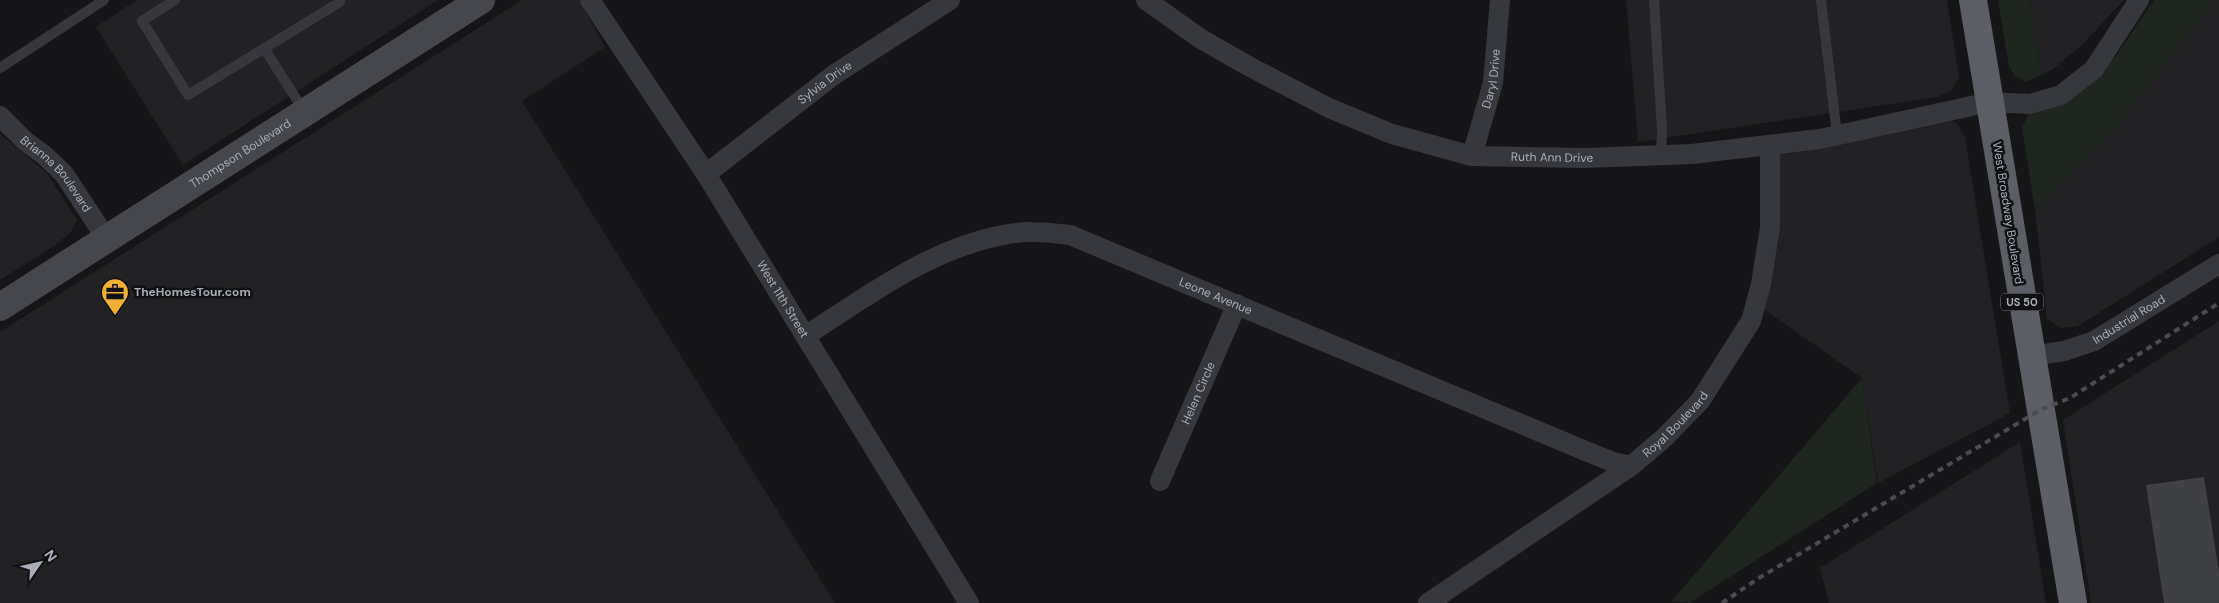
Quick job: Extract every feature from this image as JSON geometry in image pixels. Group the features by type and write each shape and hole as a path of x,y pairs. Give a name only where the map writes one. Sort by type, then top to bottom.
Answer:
{"highway":[{"name":"West Broadway Boulevard","path":"1973,0 2072,603"}],"main road":[{"name":"Thompson Boulevard","path":"0,307 481,0"}],"street":[{"name":"West 11th Street","path":"590,0 706,174 969,603"},
{"name":"Sylvia Drive","path":"706,174 835,74 950,0"},
{"name":"Ruth Ann Drive","path":"1146,0 1218,49 1329,108 1392,134 1472,156 1585,158 1692,154 1770,145 1837,135 1990,102 2030,104 2061,95 2094,69 2139,0"},
{"name":"Daryl Drive","path":"1472,156 1493,82 1500,0"},
{"name":"Brianna Boulevard","path":"0,116 25,141 44,155 64,174 106,238"},
{"name":"Royal Boulevard","path":"1428,603 1631,466 1664,438 1700,401 1751,321 1762,284 1770,227 1770,145"},
{"name":"Leone Avenue","path":"805,336 912,269 957,249 998,236 1034,231 1070,235 1588,452 1613,462 1631,466"},
{"name":"Industrial Road","path":"2031,356 2064,351 2094,341 2219,264"},
{"name":"Helen Circle","path":"1160,481 1237,304"}],"lane":[{"path":"0,68 104,0"},
{"path":"175,0 142,21 188,95 340,2 338,0"},
{"path":"1654,0 1662,131 1661,155"},
{"path":"1821,0 1837,135"},
{"path":"264,48 305,112"}],"shaded area":[{"path":"137,0 438,0 183,165 96,27"},
{"path":"522,0 579,0 605,47 522,101 835,603 0,603 0,332"},
{"path":"1626,0 1947,0 1959,77 1952,90 1938,97 1638,142"},
{"path":"1998,0 2030,0 2041,75 2026,82 2015,76 2009,67"},
{"path":"2030,0 2124,0 2082,45 2053,69 2041,75"},
{"path":"2154,0 2215,0 2102,144 2035,210 2022,128 2029,112 2087,81 2116,56"},
{"path":"2215,0 2219,0 2219,237 2078,326 2061,328 2047,319 2035,210 2102,144"},
{"path":"1948,119 1958,124 1965,138 2010,413 1878,483 1862,378 1762,308 1774,161 1782,148"},
{"path":"0,134 47,173 77,220 70,233 54,246 0,280"},
{"path":"2219,321 2219,603 2091,603 2063,420"},
{"path":"1862,378 1877,483 1689,603 1672,601"},
{"path":"2020,442 2046,603 1829,603 1820,568"}],"building":[{"path":"2204,477 2219,572 2219,603 2164,603 2146,485"}],"railway":[{"path":"1722,603 1759,578 2040,410 2070,398 2219,303"}],"place":[{"name":"TheHomesTour.com","path":"115,316"}]}
